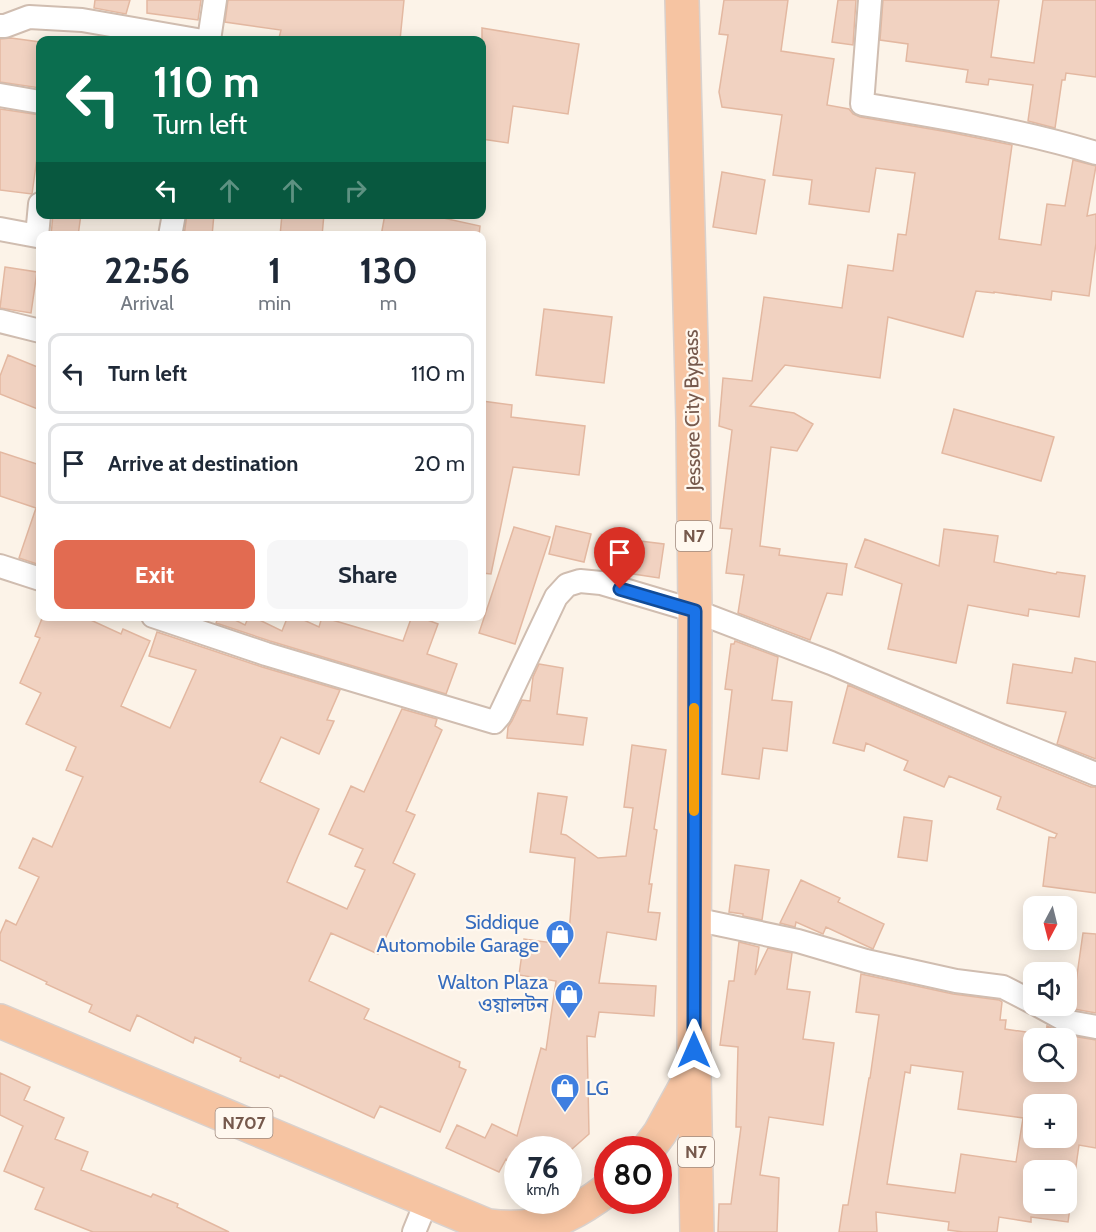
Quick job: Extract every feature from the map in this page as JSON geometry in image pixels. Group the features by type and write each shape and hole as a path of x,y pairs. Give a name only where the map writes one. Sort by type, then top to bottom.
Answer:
{"highway":[{"name":"Jessore City Bypass","path":"682,0 693,422 694,1072"},
{"name":"N707","path":"0,1021 492,1229"},
{"name":"N7","path":"658,1136 694,1072"},
{"name":"N7","path":"694,1072 697,1232"},
{"path":"492,1229 523,1232 539,1230 570,1217 594,1199"}],"street":[{"path":"209,36 215,0"},
{"path":"870,0 862,104 961,120 1096,153"},
{"path":"0,26 28,17 83,10 182,36"},
{"path":"0,95 36,101"},
{"path":"0,229 36,236"},
{"path":"0,321 36,330"},
{"path":"0,566 36,578"},
{"path":"168,621 266,654 494,722 500,715 556,597 567,585 580,581 601,583 695,611 831,663 1096,774"},
{"path":"694,919 798,941 866,961 956,981 1003,987 1023,997"},
{"path":"1058,1016 1069,1022 1096,1027"},
{"path":"414,1232 427,1200"}],"building":[{"path":"95,0 130,0 126,14 94,8"},
{"path":"147,0 201,0 198,20 147,13"},
{"path":"228,0 404,0 400,36 280,36 281,30 225,22"},
{"path":"724,0 788,0 781,51 834,59 827,105 849,109 860,117 1012,145 999,239 1041,245 1047,204 1065,206 1073,160 1096,166 1087,216 1096,214 1096,243 1089,296 1052,291 1051,300 976,291 963,337 888,317 880,378 785,365 750,406 794,413 813,424 797,451 771,447 760,546 780,549 779,555 847,564 842,595 827,593 810,640 738,613 744,575 726,573 732,529 720,528 732,430 719,426 723,378 752,381 764,297 842,308 848,265 893,271 898,234 906,235 915,173 876,168 869,212 809,204 812,180 773,175 782,115 722,107 719,92 728,35 719,34"},
{"path":"838,0 856,0 853,45 832,42"},
{"path":"883,0 999,0 991,57 1034,63 1043,0 1096,0 1096,77 1066,73 1065,80 1062,80 1055,128 1028,121 1033,85 989,79 988,85 966,82 968,70 906,61 908,44 880,40"},
{"path":"482,28 579,44 568,114 513,106 508,143 486,140 486,36 482,36"},
{"path":"0,39 36,41 36,87 0,82"},
{"path":"0,109 36,114 36,165 32,194 0,190"},
{"path":"722,172 765,180 756,234 713,227"},
{"path":"53,219 80,219 79,231 51,231"},
{"path":"186,219 214,219 212,231 185,231"},
{"path":"282,219 324,219 322,231 280,231"},
{"path":"384,219 448,219 480,226 480,231 382,231"},
{"path":"5,267 36,272 31,313 0,308"},
{"path":"544,309 612,317 604,383 536,375"},
{"path":"8,355 36,366 36,408 0,394 0,376"},
{"path":"486,402 512,405 511,417 585,426 579,475 513,467 491,574 486,573"},
{"path":"954,409 1054,437 1041,481 942,453"},
{"path":"0,452 36,464 36,508 0,496"},
{"path":"36,508 36,564 19,558"},
{"path":"556,526 591,534 584,562 549,554"},
{"path":"514,527 550,537 515,644 479,633 483,621 486,621 486,612"},
{"path":"944,529 998,536 994,562 1056,574 1057,572 1085,576 1079,617 1029,609 1028,616 968,605 956,663 888,649 902,584 855,567 865,539 939,566"},
{"path":"632,540 664,544 659,578 627,573"},
{"path":"41,621 93,621 121,634 123,629 150,641 121,706 170,728 196,670 149,656 157,632 340,690 327,720 334,721 319,754 281,737 260,782 319,809 287,882 347,909 365,870 355,866 363,849 329,834 351,786 364,792 402,709 437,719 435,726 442,730 406,811 415,815 393,863 415,874 378,954 331,933 309,981 369,1009 364,1019 460,1062 459,1067 466,1070 440,1132 380,1106 374,1118 280,1075 279,1078 240,1061 241,1058 195,1037 193,1043 137,1015 130,1031 89,1012 92,1005 0,960 0,934 6,920 16,925 39,877 19,868 33,838 52,847 83,777 66,770 76,747 26,724 41,693 20,683 40,638 35,636"},
{"path":"217,621 237,621 245,625 247,621 261,621 282,631 286,621 306,621 319,627 321,621 336,621 403,641 410,621 430,621 438,624 427,654 457,664 446,694 216,623"},
{"path":"735,641 778,657 772,700 792,702 787,751 763,748 759,779 722,774 732,690 725,689 731,644"},
{"path":"1075,658 1096,662 1096,759 1057,744 1066,712 1007,703 1013,664 1072,673"},
{"path":"539,664 563,668 557,714 587,718 583,745 507,738 508,727 522,700 530,701 533,677"},
{"path":"848,685 997,749 1096,787 1096,893 1043,886 1049,837 1055,838 1057,834 997,809 1001,797 949,776 944,787 904,770 908,761 866,743 864,751 833,743"},
{"path":"632,745 666,750 654,829 657,830 649,884 652,884 648,912 660,913 656,940 607,932 599,983 656,986 654,1016 599,1012 595,1037 587,1036 589,1134 582,1140 582,1136 517,1136 541,1048 546,1050 556,981 519,975 524,939 568,945 575,858 530,852 538,793 567,797 561,834 566,835 598,858 626,856 633,808 624,807"},
{"path":"904,817 932,821 927,861 898,857"},
{"path":"735,865 769,870 762,920 729,912"},
{"path":"801,880 840,898 838,902 884,924 873,949 826,927 823,934 796,922 795,927 780,923"},
{"path":"1083,933 1096,934 1096,1013 1077,1010 1077,975"},
{"path":"739,942 759,947 755,975 768,948 792,953 787,989 810,992 803,1039 834,1043 823,1125 769,1117 760,1175 779,1178 777,1232 718,1232 719,1204 731,1204 741,1127 736,1127 738,1047 720,1045 729,981 734,981"},
{"path":"861,974 953,994 999,1000 1002,1002 1000,1020 1006,1020 1005,1029 1023,1032 1023,1082 1077,1082 1077,1037 1096,1040 1096,1148 1079,1145 1077,1160 1023,1160 1023,1214 1069,1214 1068,1222 1031,1217 1031,1222 999,1217 997,1232 963,1232 948,1230 949,1222 876,1212 877,1232 839,1232 843,1205 848,1205 879,1015 856,1012","holes":["911,1065 963,1072 958,1109 1023,1118 1016,1162 961,1154 955,1193 887,1184 905,1072 910,1073"]},
{"path":"0,1073 30,1087 24,1100 64,1118 55,1139 88,1152 81,1170 151,1197 153,1194 178,1204 177,1207 229,1232 93,1232 35,1209 44,1188 4,1171 23,1126 0,1115"},
{"path":"492,1124 517,1136 504,1136 504,1163 499,1172 446,1148 457,1125 485,1138"}],"slow traffic":[{"path":"694,708 694,811"}],"place":[{"name":"Siddique Automobile Garage","path":"560,960"},
{"name":"Walton Plaza ওয়ালটন","path":"569,1020"},
{"name":"LG","path":"565,1114"}],"route":[{"path":"620,589 695,611 694,1050"}]}
